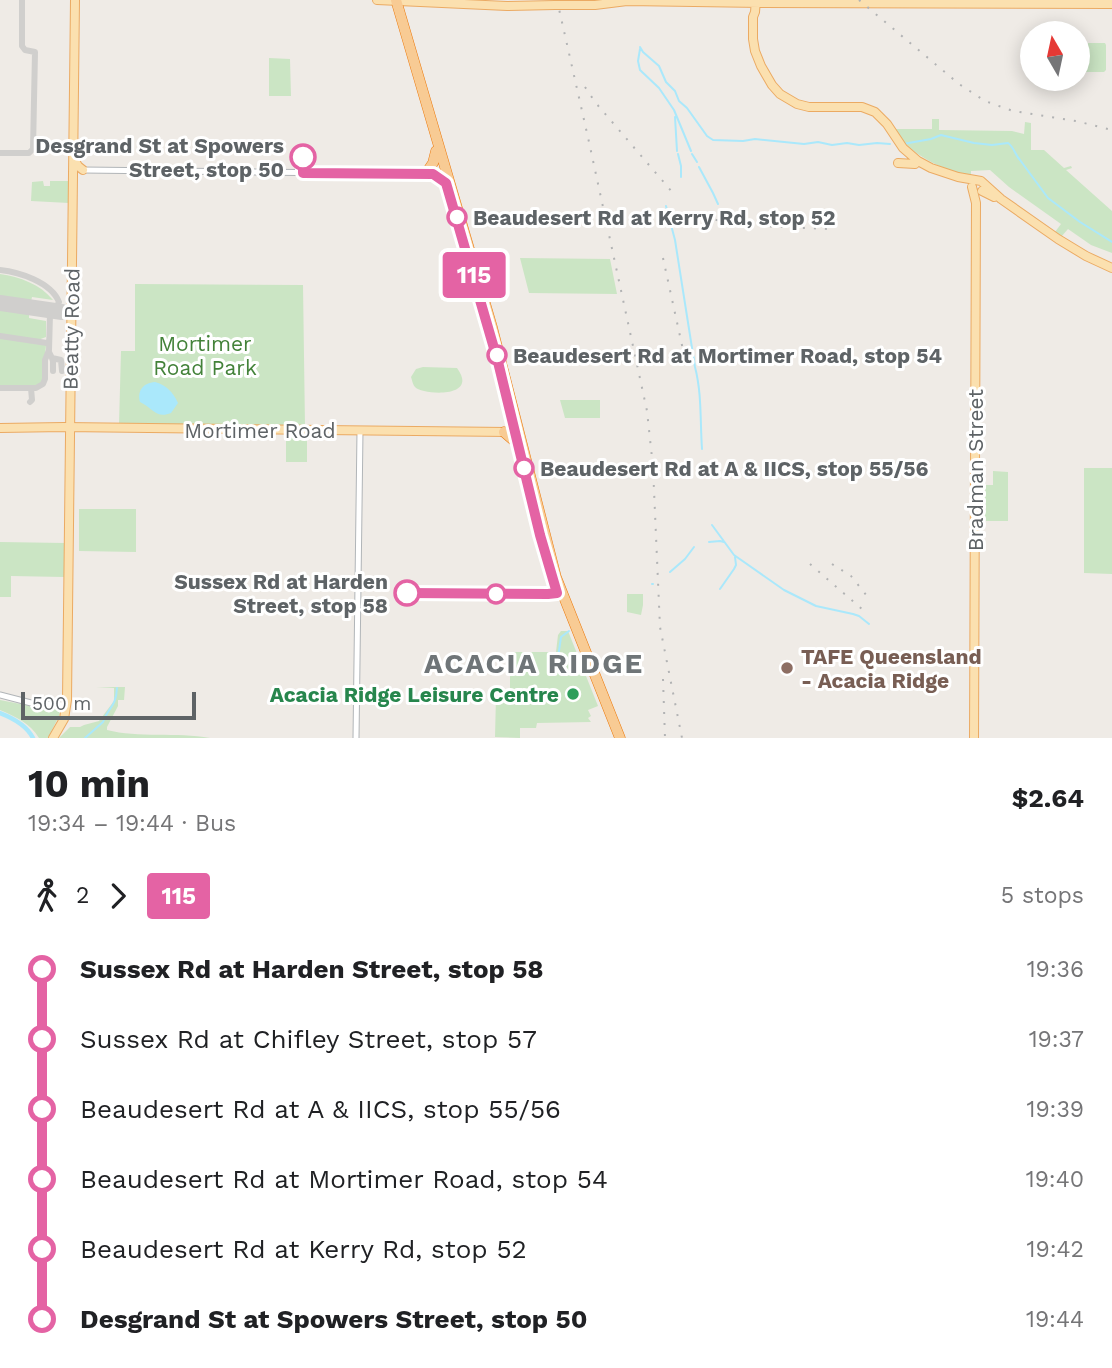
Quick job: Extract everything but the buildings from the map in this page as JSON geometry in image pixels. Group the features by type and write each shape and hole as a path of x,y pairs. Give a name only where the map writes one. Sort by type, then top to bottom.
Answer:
{"highway":[{"path":"397,2 441,171 498,362 512,419 508,427 558,584 620,738"},
{"path":"441,171 492,327 510,432 518,444 554,586 614,738"}],"main road":[{"path":"377,0 507,6 595,5 644,0 755,5 857,4 886,1"},
{"path":"470,0 544,5"},
{"path":"789,0 1112,4"},
{"name":"Beatty Road","path":"52,738 63,707 67,658 73,149 78,1"},
{"path":"857,4 864,11"},
{"path":"755,5 758,54 772,85 780,94 809,107 869,109 918,162 961,178 1001,199 1058,239 1112,270"},
{"path":"879,118 899,151 915,164 978,187"},
{"path":"73,149 76,162 83,170"},
{"path":"898,163 915,164"},
{"name":"Bradman Street","path":"974,738 978,187"},
{"name":"Mortimer Road","path":"0,428 510,432"}],"street":[{"path":"73,170 441,171"},
{"path":"356,738 360,431"},
{"path":"0,695 34,704 63,707"}],"green space":[{"path":"1090,43 1106,45 1104,72 1090,72"},
{"path":"269,58 290,59 291,96 269,96"},
{"path":"932,119 939,119 939,130 1012,131 1024,134 1025,122 1031,123 1031,150 1044,150 1064,168 1071,166 1072,168 1066,170 1112,211 1112,253 1091,245 1068,229 1061,237 1055,232 1061,224 990,170 971,171 971,176 938,165 909,147 894,129 932,129"},
{"path":"43,181 44,186 50,186 50,181 69,181 69,203 31,201 32,182"},
{"path":"520,258 610,259 617,294 529,293"},
{"path":"0,274 29,282 53,300 32,297 31,302 0,297"},
{"name":"Mortimer Road Park","path":"135,284 303,285 305,427 119,425 121,351 135,351"},
{"path":"0,308 29,313 29,318 46,321 46,337 38,340 0,334"},
{"path":"0,338 46,345 41,384 0,386"},
{"path":"457,368 462,378 461,385 456,390 447,392 420,390 414,386 411,377 416,369"},
{"path":"560,400 600,400 600,418 565,418"},
{"path":"286,434 307,434 307,462 286,462"},
{"path":"1084,468 1112,468 1112,574 1084,573"},
{"path":"993,471 1008,472 1008,521 982,521 979,517 979,485 993,485"},
{"path":"79,509 136,509 136,552 79,551"},
{"path":"0,542 65,543 64,577 11,576 11,597 0,597"},
{"path":"627,594 643,594 641,615 627,612"},
{"path":"561,631 568,631 598,706 588,710 591,722 537,723 536,728 520,728 520,738 495,737 496,696 505,697 510,694 510,652 556,652"},
{"path":"96,687 125,687 124,700 118,700 107,730 210,738 59,738 70,727 99,721 114,701 114,688"},
{"path":"0,700 58,709 60,714 48,738 39,738 27,724 0,710"}],"water":[{"path":"155,382 166,387 176,399 178,403 171,413 158,414 140,402 139,394 142,388"}],"waterway":[{"path":"640,47 659,66 679,101 713,140 755,139 832,145 890,144"},
{"path":"640,49 640,70 659,88 674,110 691,151"},
{"path":"675,117 677,151"},
{"path":"903,144 941,135 974,143 1008,143 1048,198 1112,242"},
{"path":"678,154 681,177"},
{"path":"692,154 697,162"},
{"path":"699,167 718,204"},
{"path":"666,206 675,240 699,387 702,449"},
{"path":"712,525 734,555 784,590 816,606 859,616 869,624"},
{"path":"709,542 724,542"},
{"path":"670,572 694,547"},
{"path":"720,589 736,565 735,557"},
{"path":"557,664 561,637 569,631"},
{"path":"85,738 103,722 115,700 117,688"},
{"path":"0,713 19,723 33,738"}],"taxiway":[{"path":"0,153 29,153 33,149 35,52 25,50 22,46 22,0"},
{"path":"0,270 16,273 42,284 59,302 50,314 49,350 45,360 43,384 36,388 0,388"},
{"path":"27,307 48,310 58,308 59,311 55,314 44,310"},
{"path":"0,336 49,345"},
{"path":"49,352 52,358 61,360 62,371"},
{"path":"52,358 53,371"},
{"path":"30,402 31,388"}],"runway":[{"path":"0,303 62,312"}],"railway":[{"path":"557,0 647,411 653,467 660,627 682,738"},
{"path":"859,0 959,84 985,101 1013,111 1112,130"},
{"path":"585,87 673,193"},
{"path":"705,217 735,225 829,229"},
{"path":"663,258 685,359"},
{"path":"810,564 863,610"},
{"path":"832,564 851,576 867,596"},
{"path":"663,679 665,738"}],"bus line":[{"name":"115","path":"303,157 303,173 433,174 446,183 498,362 540,535 557,593 407,593"}],"place":[{"name":"Desgrand St at Spowers Street, stop 50","path":"303,157"},
{"name":"Beaudesert Rd at Kerry Rd, stop 52","path":"457,217"},
{"name":"Beaudesert Rd at Mortimer Road, stop 54","path":"497,355"},
{"name":"Beaudesert Rd at A & IICS, stop 55/56","path":"524,468"},
{"name":"Sussex Rd at Harden Street, stop 58","path":"407,593"},
{"name":"TAFE Queensland - Acacia Ridge","path":"787,668"},
{"name":"Acacia Ridge Leisure Centre","path":"573,694"}],"district":[{"name":"ACACIA RIDGE","path":"534,663"}]}
